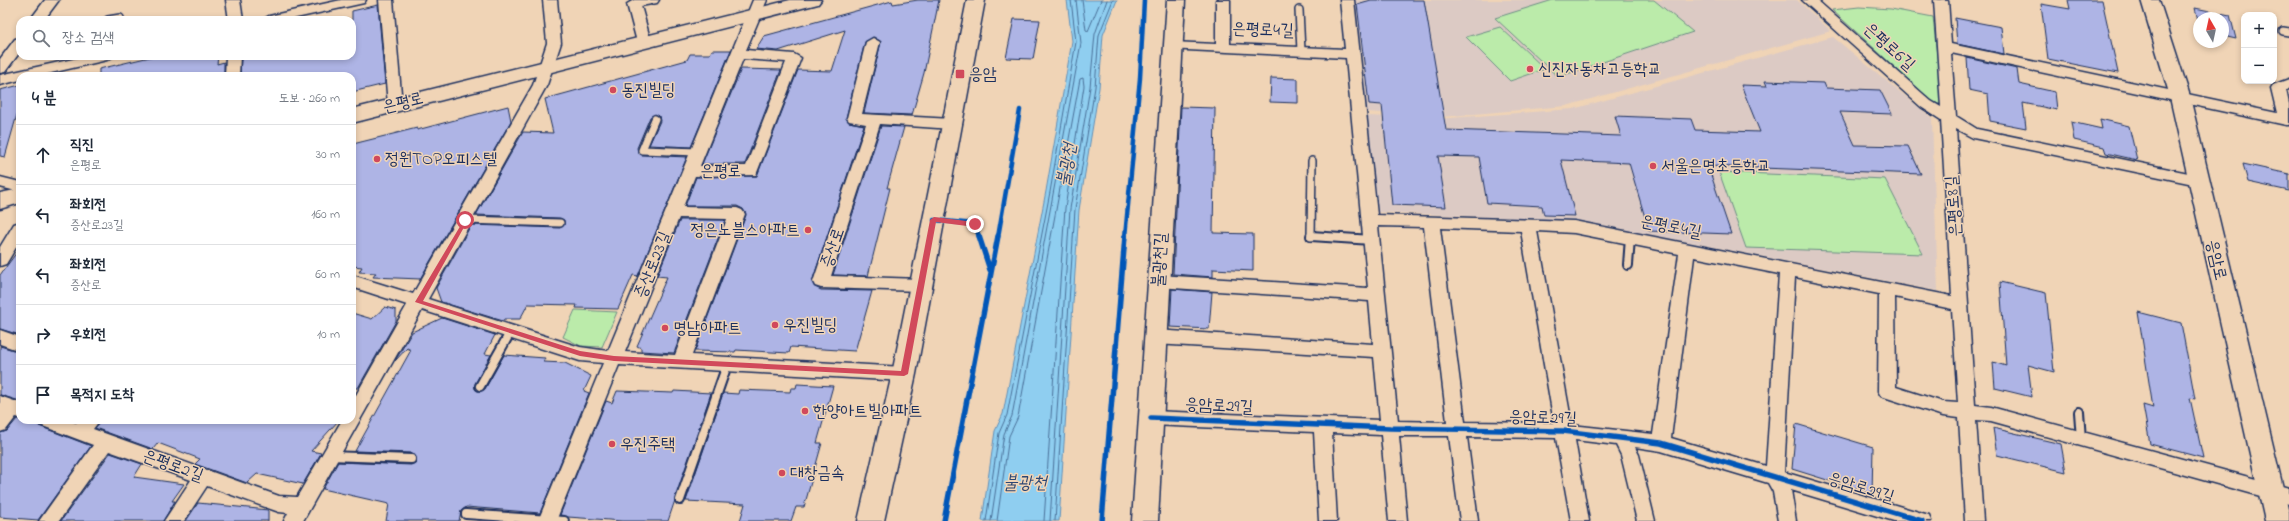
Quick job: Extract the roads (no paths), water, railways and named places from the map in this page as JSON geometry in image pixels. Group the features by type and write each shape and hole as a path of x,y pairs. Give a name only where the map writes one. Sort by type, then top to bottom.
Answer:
{"main road":[{"name":"은평로","path":"356,115 644,42 757,8 812,0"},
{"path":"871,521 904,374 976,0"},
{"name":"불광천길","path":"1145,521 1158,281 1176,0"},
{"name":"응암로","path":"2150,0 2180,97 2198,180 2280,493 2278,521"},
{"path":"0,201 16,197"}],"street":[{"path":"40,16 52,0"},
{"path":"233,0 235,16"},
{"path":"287,16 359,0"},
{"path":"386,0 395,105"},
{"path":"356,410 419,302 536,92 547,67 554,43 550,0"},
{"path":"644,42 634,4 652,0"},
{"path":"1222,48 1223,0"},
{"path":"1347,0 1383,351 1398,521"},
{"name":"은평로6길","path":"1809,0 1926,104 1973,133 2198,180"},
{"name":"은평로8길","path":"1941,0 1974,521"},
{"name":"은평로","path":"738,54 794,58 751,171 691,171 698,152 738,54 757,8"},
{"path":"873,42 854,118 952,124"},
{"name":"은평로4길","path":"1172,46 1352,54"},
{"path":"1944,46 2288,120 2278,88 2289,84"},
{"path":"0,69 16,47"},
{"path":"36,72 89,60"},
{"path":"232,72 233,60"},
{"path":"0,80 16,76"},
{"name":"증산로","path":"874,120 821,282 921,285"},
{"name":"증산로23길","path":"547,520 691,171"},
{"path":"0,182 16,186"},
{"path":"674,212 737,214 681,362"},
{"name":"은평로4길","path":"1370,220 1574,227 1960,304"},
{"path":"1431,222 1456,429 1469,521"},
{"name":"응암로29길","path":"1528,226 1580,521"},
{"path":"0,260 16,234"},
{"path":"1661,443 1687,250"},
{"path":"1787,270 1774,477 1782,491 1787,521"},
{"path":"1158,281 1377,294"},
{"path":"356,282 580,354 614,358 727,365 904,374"},
{"path":"1887,290 1887,391 1943,409 1991,414 2280,493"},
{"path":"0,337 16,343"},
{"path":"1155,337 1383,351"},
{"path":"0,425 11,407"},
{"name":"응암로29길","path":"1151,418 1390,428 1563,431 1621,437 1661,443 1922,521"},
{"name":"은평로2길","path":"71,424 84,426 106,441 278,504 297,514"},
{"path":"297,514 348,424"},
{"path":"1323,425 1328,521"},
{"path":"1621,437 1630,455 1646,521"},
{"path":"48,521 106,441"},
{"path":"173,521 203,477"}],"lane":[{"path":"1299,10 1302,51"},
{"path":"655,119 642,150 698,152"},
{"path":"1312,161 1312,237 1372,240"},
{"path":"465,220 560,223"},
{"path":"1628,265 1630,238"},
{"path":"480,386 511,331"},
{"path":"680,500 727,365"},
{"path":"2079,412 2081,439"},
{"path":"330,456 411,459"},
{"path":"466,514 564,521"}],"water":[{"name":"불광천","path":"1067,0 1117,0 1103,35 1099,88 1079,210 1059,521 982,521 995,431 1003,414 1046,191 1072,41"}],"place":[{"name":"신진자동차고등학교","path":"1530,69"},
{"name":"응암","path":"960,74"},
{"name":"동진빌딩","path":"613,90"},
{"name":"정원TOP오피스텔","path":"377,159"},
{"name":"서울은명초등학교","path":"1653,166"},
{"name":"정은노블스아파트","path":"808,230"},
{"name":"우진빌딩","path":"775,325"},
{"name":"명남아파트","path":"665,328"},
{"name":"한양아트빌아파트","path":"805,411"},
{"name":"우진주택","path":"612,444"},
{"name":"대창금속","path":"782,473"}]}
